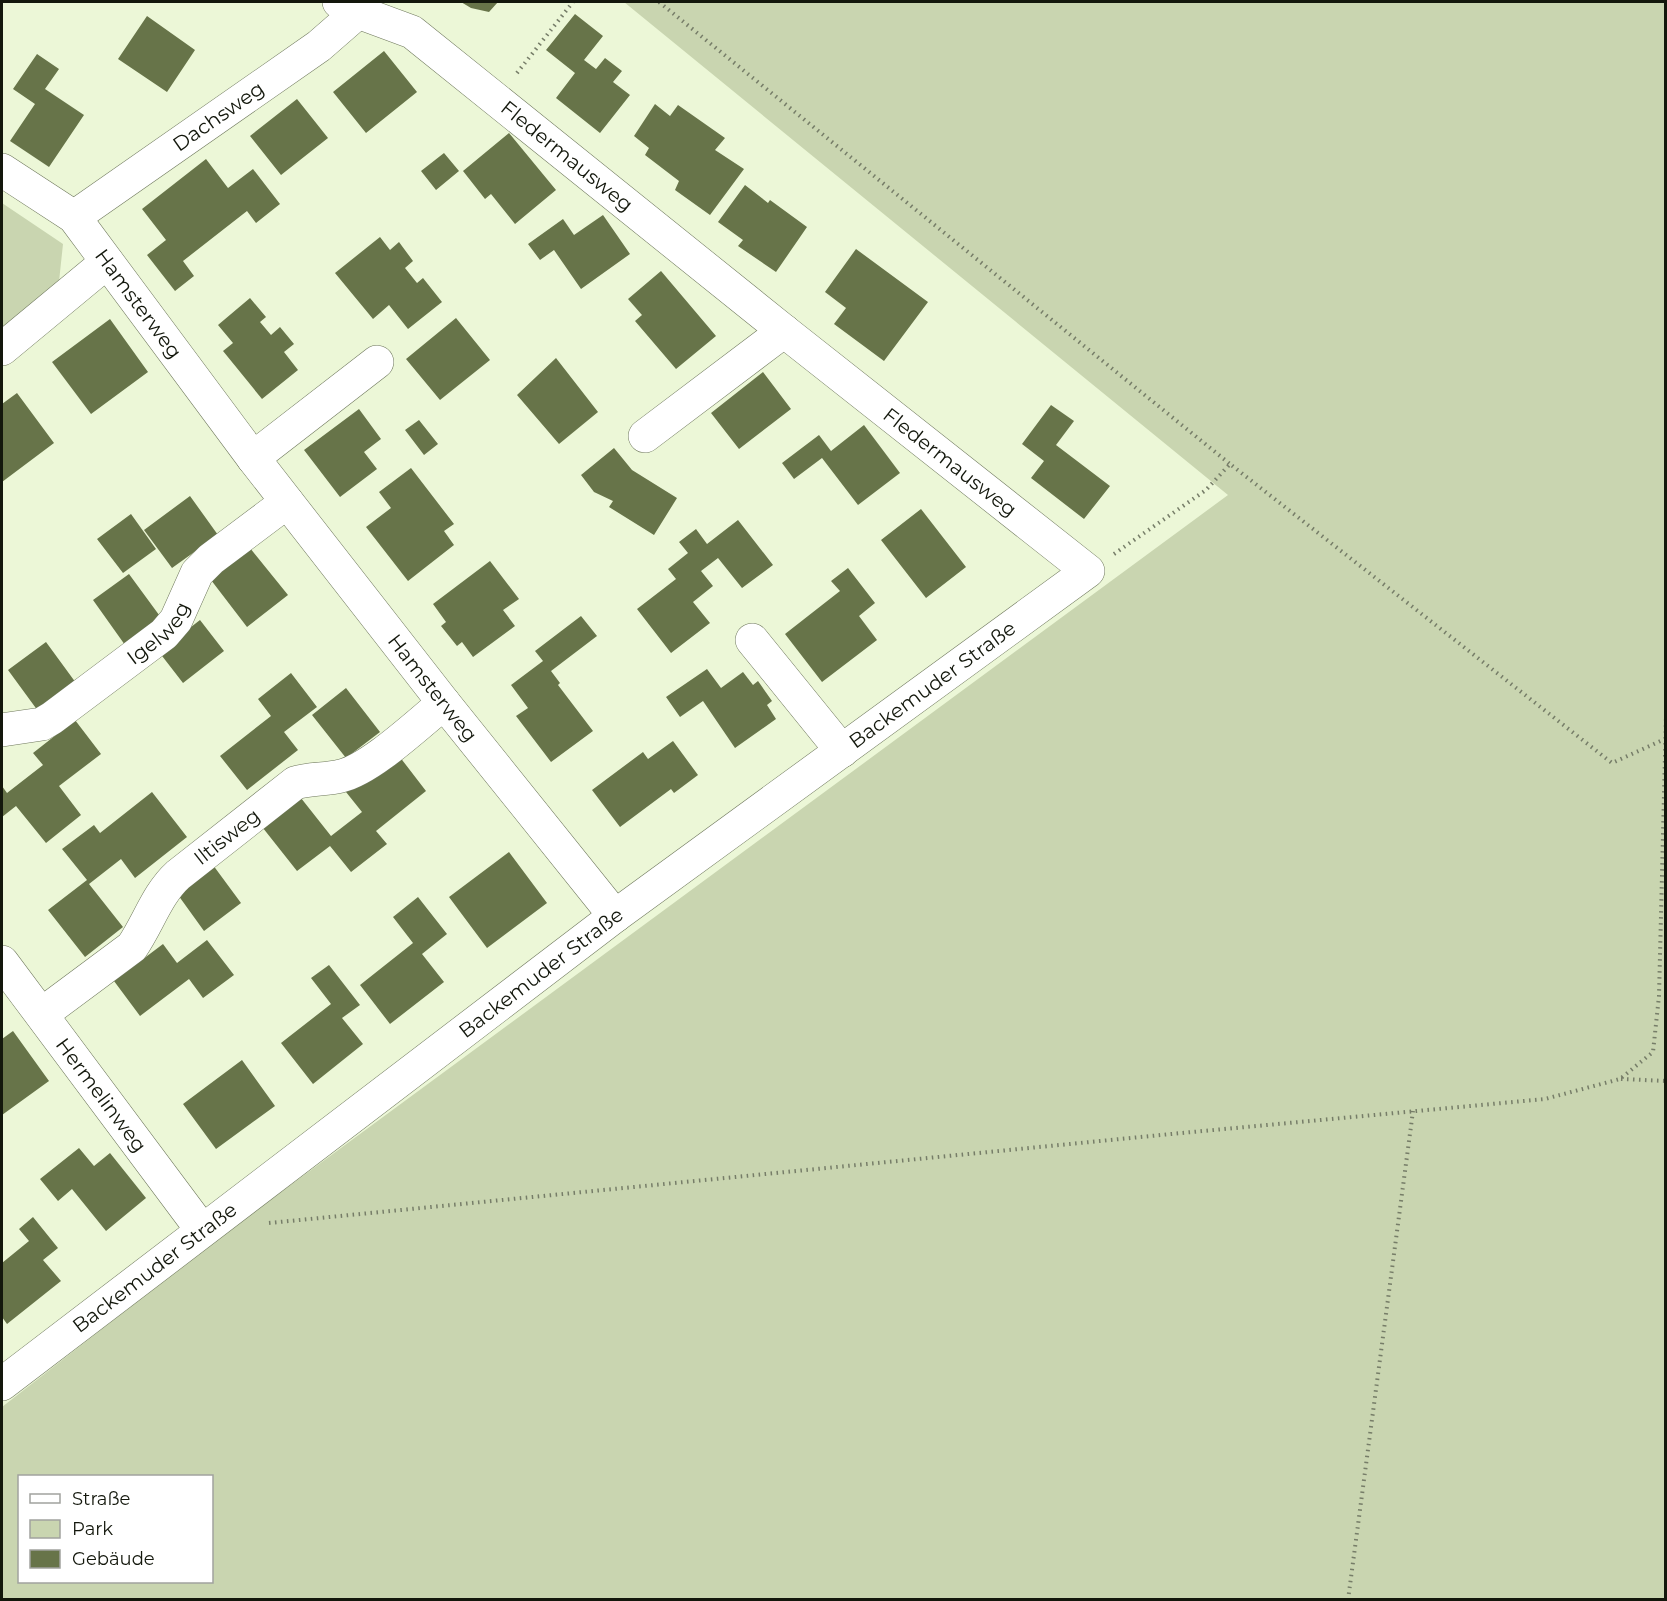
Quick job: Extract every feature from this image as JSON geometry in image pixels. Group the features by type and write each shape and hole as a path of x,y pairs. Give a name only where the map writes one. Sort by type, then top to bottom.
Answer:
{"street":[{"name":"Fledermausweg","path":"348,7 412,32 784,331 1088,571"},
{"name":"Dachsweg","path":"74,217 320,46 348,7"},
{"name":"Hamsterweg","path":"2,170 74,217 287,502 615,916"},
{"path":"2,349 107,262"},
{"path":"645,436 784,331"},
{"path":"253,458 377,362"},
{"name":"Igelweg","path":"2,730 42,724 164,634 176,620 197,573 211,559 287,502"},
{"name":"Backemuder Straße","path":"2,1384 615,916 1088,571"},
{"path":"752,640 842,751"},
{"name":"Iltisweg","path":"42,1014 132,947 173,879 295,783 307,779 342,776 365,766 444,703"},
{"name":"Hermelinweg","path":"2,962 11,995 42,1014 202,1230"}],"path":[{"path":"497,100 573,2"},
{"path":"659,2 1230,464 1612,763 1665,739"},
{"path":"1088,571 1206,490 1230,464"},
{"path":"1620,1079 1653,1052 1659,996 1665,715"},
{"path":"261,1224 1545,1099 1620,1079 1665,1081"},
{"path":"1348,1599 1413,1111"}],"green space":[{"path":"624,2 1665,2 1665,1599 2,1600 2,1407 216,1240 1228,495"},
{"path":"2,203 63,244 58,291 2,332"}],"building":[{"path":"461,2 498,2 489,12 471,8"},
{"path":"575,14 603,36 584,60 596,69 605,58 622,71 613,82 630,95 600,133 556,98 575,73 546,50"},
{"path":"147,16 195,50 167,92 118,59"},
{"path":"384,51 417,92 366,133 333,92"},
{"path":"37,54 59,69 45,89 84,115 49,167 10,141 35,104 13,89"},
{"path":"297,99 328,138 281,175 250,136"},
{"path":"655,104 670,116 678,105 725,138 715,150 744,169 710,215 675,190 679,181 645,155 649,148 634,136"},
{"path":"509,133 556,190 515,224 491,194 485,199 463,171"},
{"path":"444,153 459,171 436,190 421,171"},
{"path":"206,159 228,188 253,169 280,204 256,223 247,211 183,261 194,276 175,291 147,255 166,240 142,209"},
{"path":"745,185 768,203 770,200 807,227 776,272 738,246 743,240 718,222"},
{"path":"603,215 630,254 581,289 554,250 540,260 528,244 563,219 574,235"},
{"path":"380,237 390,250 399,242 413,261 405,268 417,283 423,278 442,302 408,329 389,305 373,319 335,273"},
{"path":"856,249 928,302 884,361 834,324 846,308 825,292"},
{"path":"661,271 716,336 676,369 635,321 642,315 628,299"},
{"path":"250,298 266,317 260,322 271,335 280,327 294,344 284,352 298,370 262,399 223,351 233,343 218,325"},
{"path":"456,318 490,360 440,400 406,359"},
{"path":"110,319 148,372 91,414 52,362"},
{"path":"556,358 598,412 559,444 517,395"},
{"path":"763,372 791,409 739,449 711,413"},
{"path":"17,393 54,443 2,482 2,404"},
{"path":"1051,405 1074,421 1056,445 1110,486 1084,519 1031,478 1044,461 1022,444"},
{"path":"359,409 381,439 364,452 377,469 340,497 304,450"},
{"path":"419,420 438,444 424,455 405,430"},
{"path":"864,425 900,473 858,505 822,458 794,479 782,463 819,435 831,451"},
{"path":"614,448 632,470 677,498 654,535 609,507 613,501 594,492 581,475"},
{"path":"411,468 454,524 444,531 454,545 408,581 366,527 391,508 379,492"},
{"path":"190,496 218,535 172,568 144,530"},
{"path":"921,509 966,567 926,598 881,540"},
{"path":"131,514 156,549 123,573 97,539"},
{"path":"738,520 773,565 742,588 718,558 701,571 713,586 693,602 710,623 671,653 637,609 676,579 668,569 688,553 679,542 696,529 707,544"},
{"path":"250,548 288,595 247,627 211,580"},
{"path":"490,561 519,599 503,610 515,626 473,657 462,642 457,646 441,626 446,622 433,604"},
{"path":"848,568 875,603 859,616 877,640 822,682 785,634 840,591 831,581"},
{"path":"129,574 162,619 125,645 93,600"},
{"path":"581,616 597,636 551,671 560,683 558,685 593,731 551,762 516,716 528,708 511,685 543,661 535,651"},
{"path":"200,620 224,651 183,683 159,652"},
{"path":"46,642 76,683 38,711 8,670"},
{"path":"707,669 721,688 743,672 753,685 758,681 772,701 767,705 776,719 735,748 703,701 680,717 666,697"},
{"path":"291,673 317,707 284,732 298,750 247,790 220,756 271,716 258,699"},
{"path":"346,688 380,732 346,758 312,715"},
{"path":"75,720 101,754 59,786 81,815 46,843 16,806 2,817 2,786 7,793 43,765 33,753"},
{"path":"673,741 698,775 674,793 671,789 620,827 592,790 643,752 648,759"},
{"path":"396,752 426,791 376,831 387,844 351,872 330,846 297,871 259,823 297,793 331,836 362,812 346,792"},
{"path":"152,792 187,837 135,878 121,859 89,884 123,927 85,957 48,910 87,880 62,849 94,825 100,833"},
{"path":"509,852 547,903 487,948 449,897"},
{"path":"210,861 241,903 204,931 173,888"},
{"path":"418,897 447,934 422,954 444,982 390,1024 360,985 413,943 393,917"},
{"path":"207,940 234,975 203,998 189,979 140,1016 114,981 163,944 177,963"},
{"path":"329,965 360,1005 342,1018 363,1044 313,1084 281,1043 331,1004 311,978"},
{"path":"13,1031 49,1081 2,1115 2,1039"},
{"path":"242,1060 275,1106 216,1149 183,1104"},
{"path":"79,1148 94,1166 110,1153 146,1198 106,1231 72,1189 58,1201 40,1179"},
{"path":"33,1217 58,1248 43,1260 61,1281 7,1324 2,1317 2,1263 29,1241 19,1229"}]}
